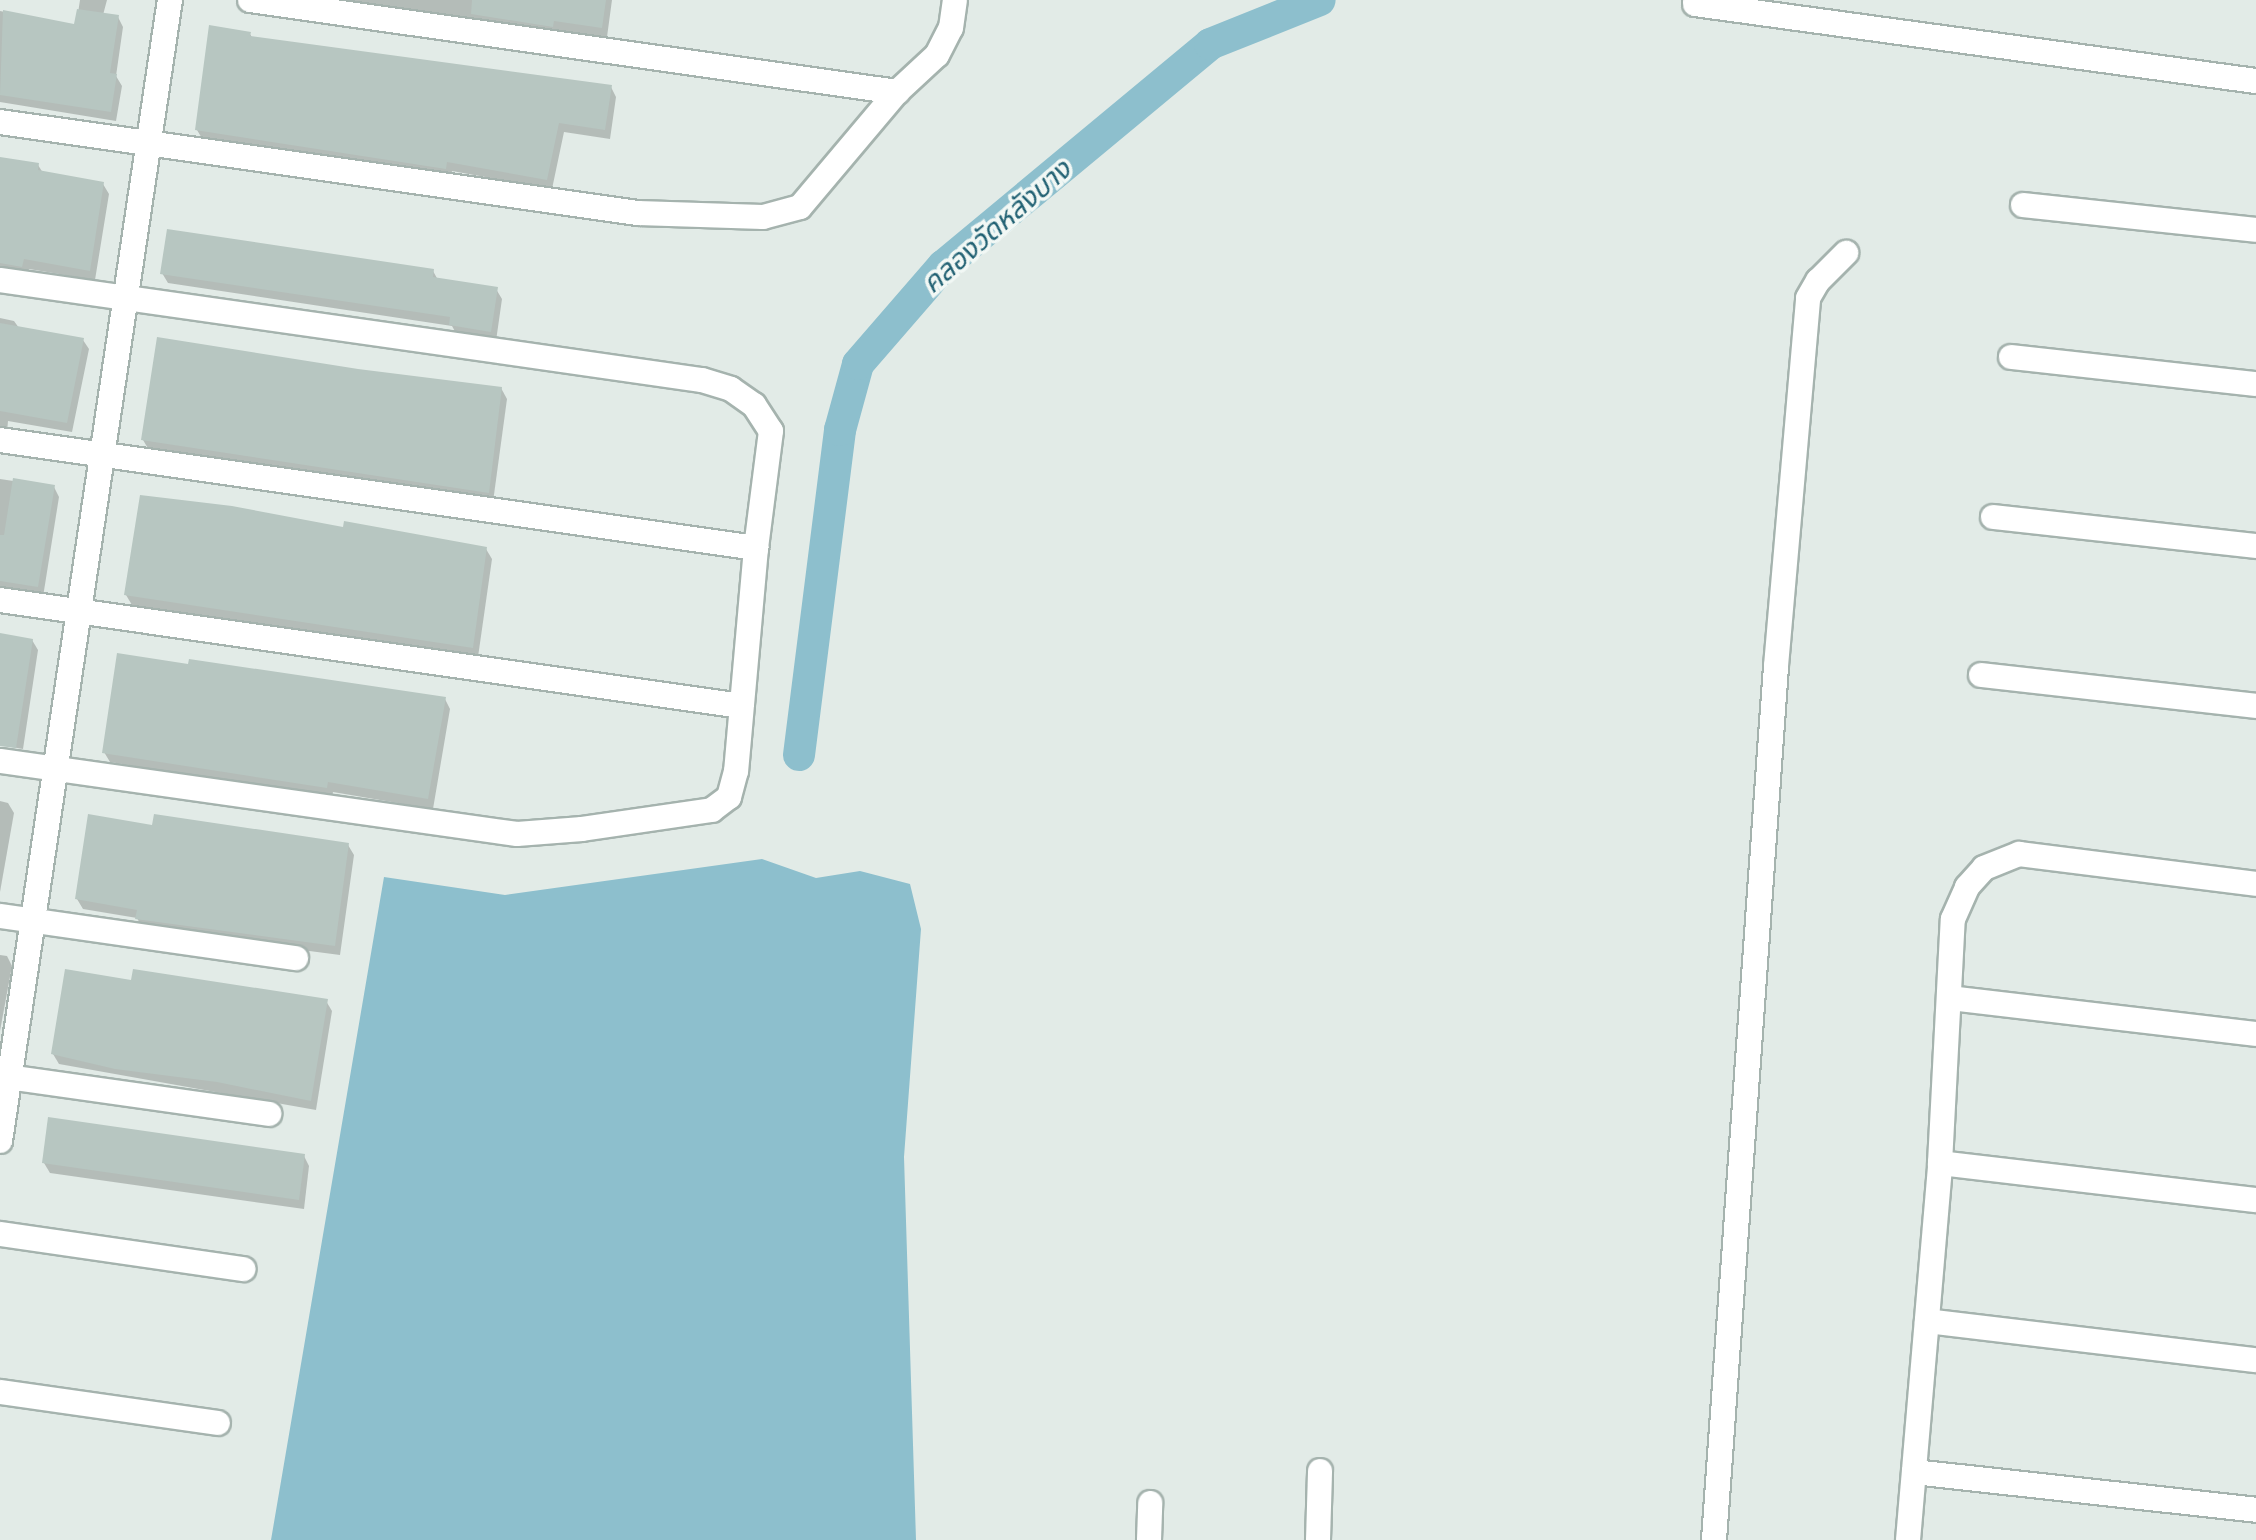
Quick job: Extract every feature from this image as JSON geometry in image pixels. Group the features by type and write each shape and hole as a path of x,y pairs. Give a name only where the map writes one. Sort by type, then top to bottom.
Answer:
{"street":[{"path":"0,1141 5,1077 33,921 170,0"},
{"path":"250,0 897,92"},
{"path":"0,122 638,213 763,217 800,207 897,92 937,55 951,28 955,0"},
{"path":"1695,4 2256,81"},
{"path":"2023,205 2256,230"},
{"path":"1714,1540 1776,666 1808,298 1818,281 1846,253"},
{"path":"0,280 702,380 731,389 754,405 771,431 756,548 736,771 729,797 712,810 582,829 517,834 0,761"},
{"path":"2011,357 2256,384"},
{"path":"0,440 756,548"},
{"path":"1993,517 2256,546"},
{"path":"0,600 741,706"},
{"path":"1981,675 2256,706"},
{"path":"1908,1540 1940,1163 1953,919 1967,887 1984,868 2019,854 2256,884"},
{"path":"0,916 296,958"},
{"path":"1950,998 2256,1034"},
{"path":"5,1077 269,1114"},
{"path":"1940,1163 2256,1200"},
{"path":"0,1234 243,1269"},
{"path":"1927,1321 2256,1360"},
{"path":"0,1392 218,1423"},
{"path":"1318,1540 1320,1471"},
{"path":"1914,1472 2256,1510"},
{"path":"1149,1540 1150,1503"}],"water":[{"path":"762,859 816,878 860,871 910,884 921,929 904,1157 916,1540 271,1540 384,877 505,895"}],"building":[{"path":"472,0 606,0 602,28 554,21 553,27 471,14"},
{"path":"77,9 119,15 110,73 117,74 111,112 0,95 3,10 74,24"},
{"path":"209,25 251,32 250,36 612,85 605,130 559,123 547,180 447,162 446,169 195,130"},
{"path":"0,157 39,163 38,170 104,182 90,271 24,259 22,267 0,263"},
{"path":"167,229 434,269 433,277 498,287 491,332 449,325 450,317 160,274"},
{"path":"0,323 84,338 67,423 0,411"},
{"path":"157,337 358,369 502,387 489,493 141,440"},
{"path":"13,478 55,485 38,587 0,581 0,535 4,535"},
{"path":"140,495 232,506 343,527 344,521 487,547 473,648 124,595"},
{"path":"0,633 33,639 16,748 0,746"},
{"path":"117,653 188,664 189,659 446,697 428,799 328,782 327,788 102,753"},
{"path":"88,814 152,825 154,814 349,843 335,946 135,919 137,910 75,899"},
{"path":"65,969 131,980 133,969 328,999 311,1101 217,1082 115,1069 51,1054"},
{"path":"48,1117 305,1154 299,1200 42,1163"}],"waterway":[{"name":"คลองวัดหลังบาง","path":"799,755 840,430 858,364 943,266 1210,44 1320,0"}]}
